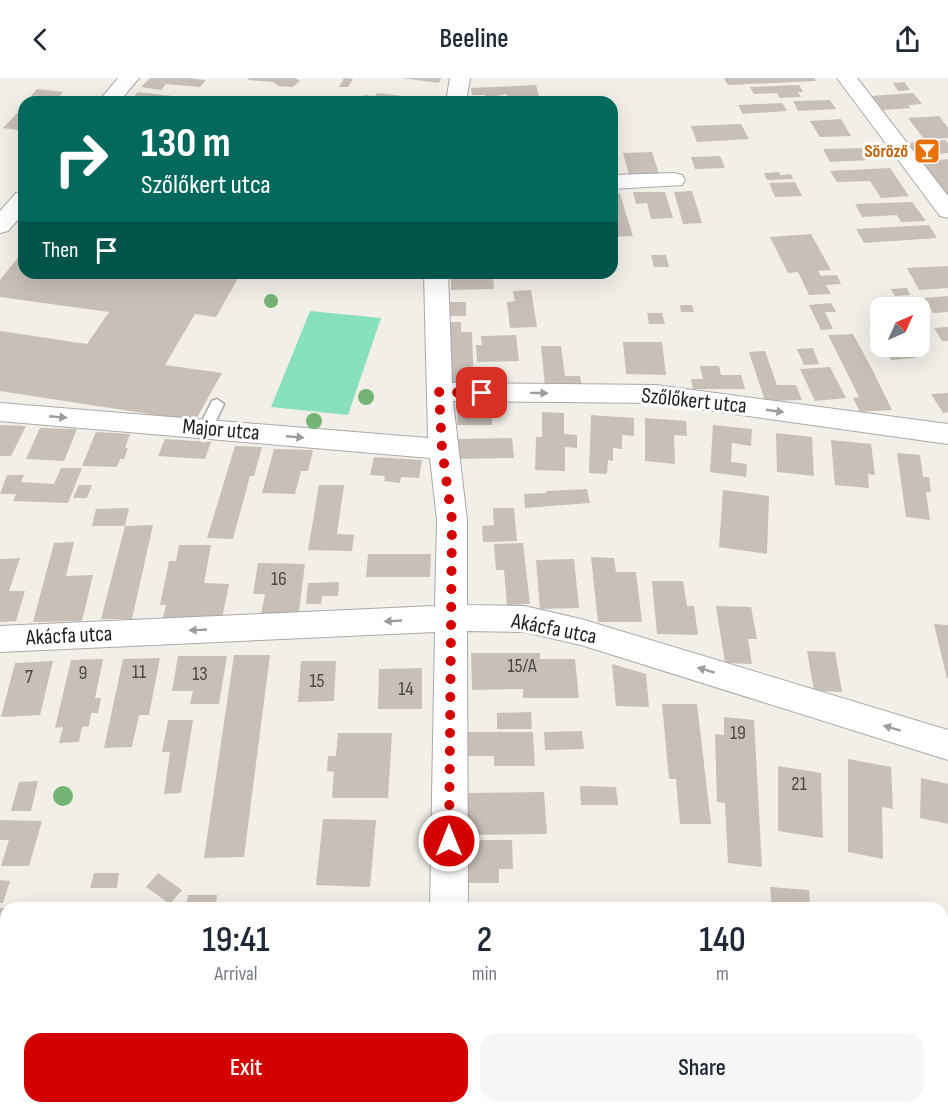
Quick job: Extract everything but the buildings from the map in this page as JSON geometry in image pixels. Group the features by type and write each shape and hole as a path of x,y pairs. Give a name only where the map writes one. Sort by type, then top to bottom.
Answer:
{"street":[{"path":"113,96 129,78"},
{"path":"457,96 460,78"},
{"path":"847,78 948,211"},
{"path":"618,182 674,180"},
{"path":"0,226 18,205"},
{"path":"436,279 442,449 452,520 449,902"},
{"name":"Szőlőkert utca","path":"439,392 656,394 948,434"},
{"name":"Major utca","path":"0,412 442,449"},
{"name":"Akácfa utca","path":"0,639 451,618 524,619 580,632 948,745"}],"lane":[{"path":"206,429 217,404"}],"green space":[{"path":"310,311 381,318 348,415 271,407"}],"place":[{"name":"Söröző","path":"927,151"}],"route":[{"path":"449,841 452,520 442,449 439,392 482,393"}]}
